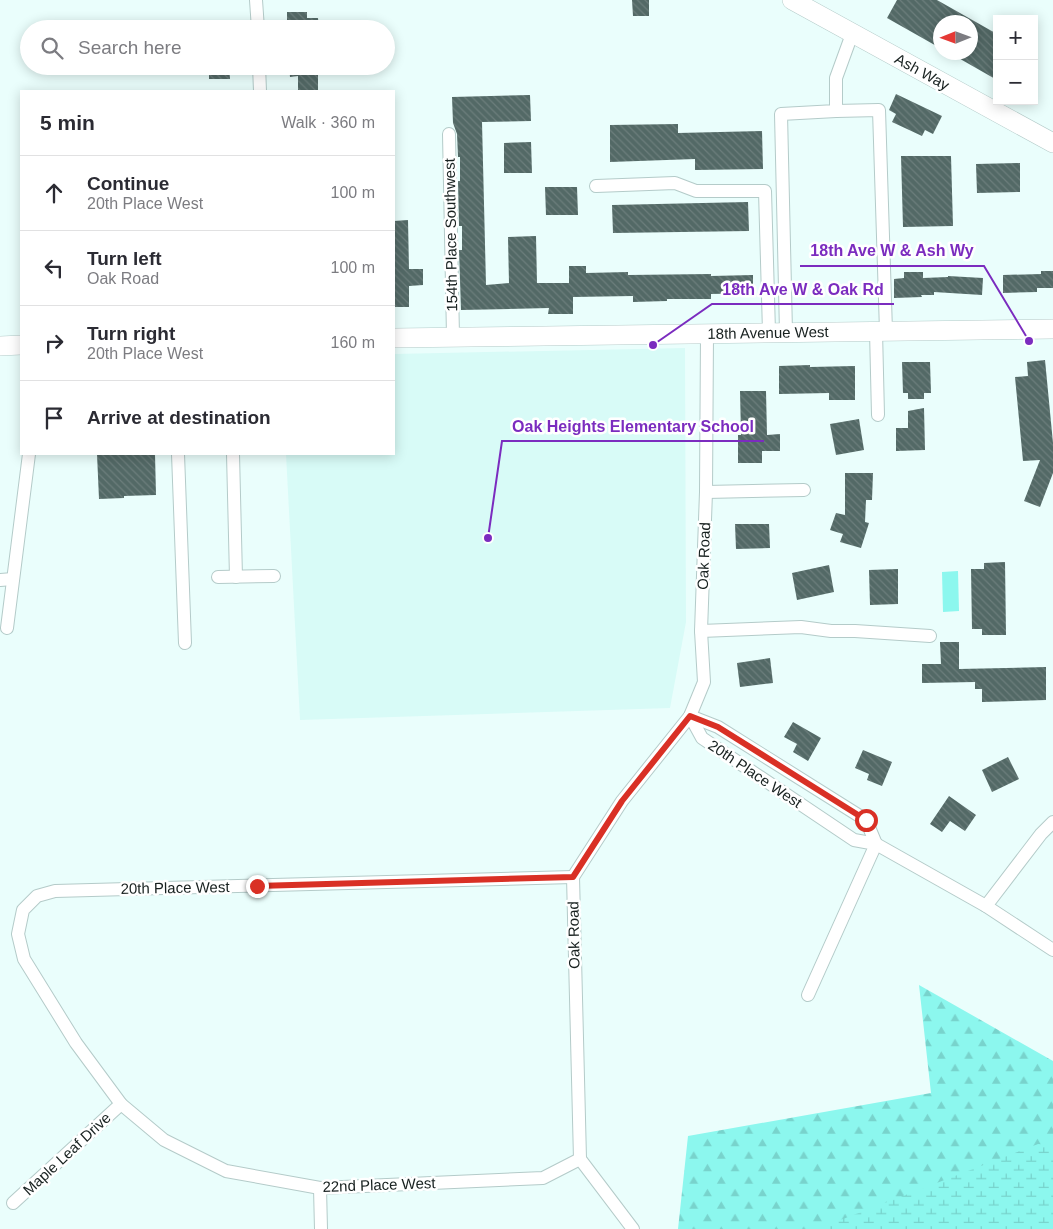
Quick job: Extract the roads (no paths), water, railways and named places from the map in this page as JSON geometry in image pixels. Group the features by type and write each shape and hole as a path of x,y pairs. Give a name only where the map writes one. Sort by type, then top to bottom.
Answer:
{"street":[{"path":"256,0 257,20"},
{"name":"Ash Way","path":"792,0 1053,143"},
{"path":"836,111 836,78 852,34"},
{"path":"259,75 260,90"},
{"path":"778,332 781,114 879,110 881,331 878,415"},
{"name":"154th Place Southwest","path":"449,134 453,336"},
{"path":"596,186 675,183 696,191 765,191 778,332"},
{"name":"18th Avenue West","path":"395,338 1053,329"},
{"name":"Oak Road","path":"580,1159 573,877 622,801 690,716 704,682 701,631 706,492 707,334"},
{"path":"0,346 20,346"},
{"path":"7,628 29,455"},
{"path":"178,455 185,643"},
{"path":"233,455 236,577"},
{"path":"706,492 804,490"},
{"path":"218,577 274,576"},
{"path":"0,580 14,579"},
{"path":"701,631 801,627 831,631 930,636"},
{"name":"20th Place West","path":"690,716 702,738 854,840 876,844 986,906 1053,950"},
{"name":"20th Place West","path":"690,716 718,727 866,820 876,844"},
{"path":"986,906 1041,834 1053,822"},
{"path":"808,994 876,844"},
{"name":"20th Place West","path":"23,910 37,896 55,891 573,877"},
{"name":"22nd Place West","path":"23,910 18,934 24,959 76,1043 121,1104 164,1140 226,1171 320,1188 543,1178 580,1159"},
{"name":"Maple Leaf Drive","path":"13,1204 121,1104"},
{"path":"580,1159 633,1229"},
{"path":"320,1188 320,1229"}],"place":[{"name":"18th Ave W & Ash Wy","path":"1029,341"},
{"name":"18th Ave W & Oak Rd","path":"653,345"},
{"name":"Oak Heights Elementary School","path":"488,538"}]}
